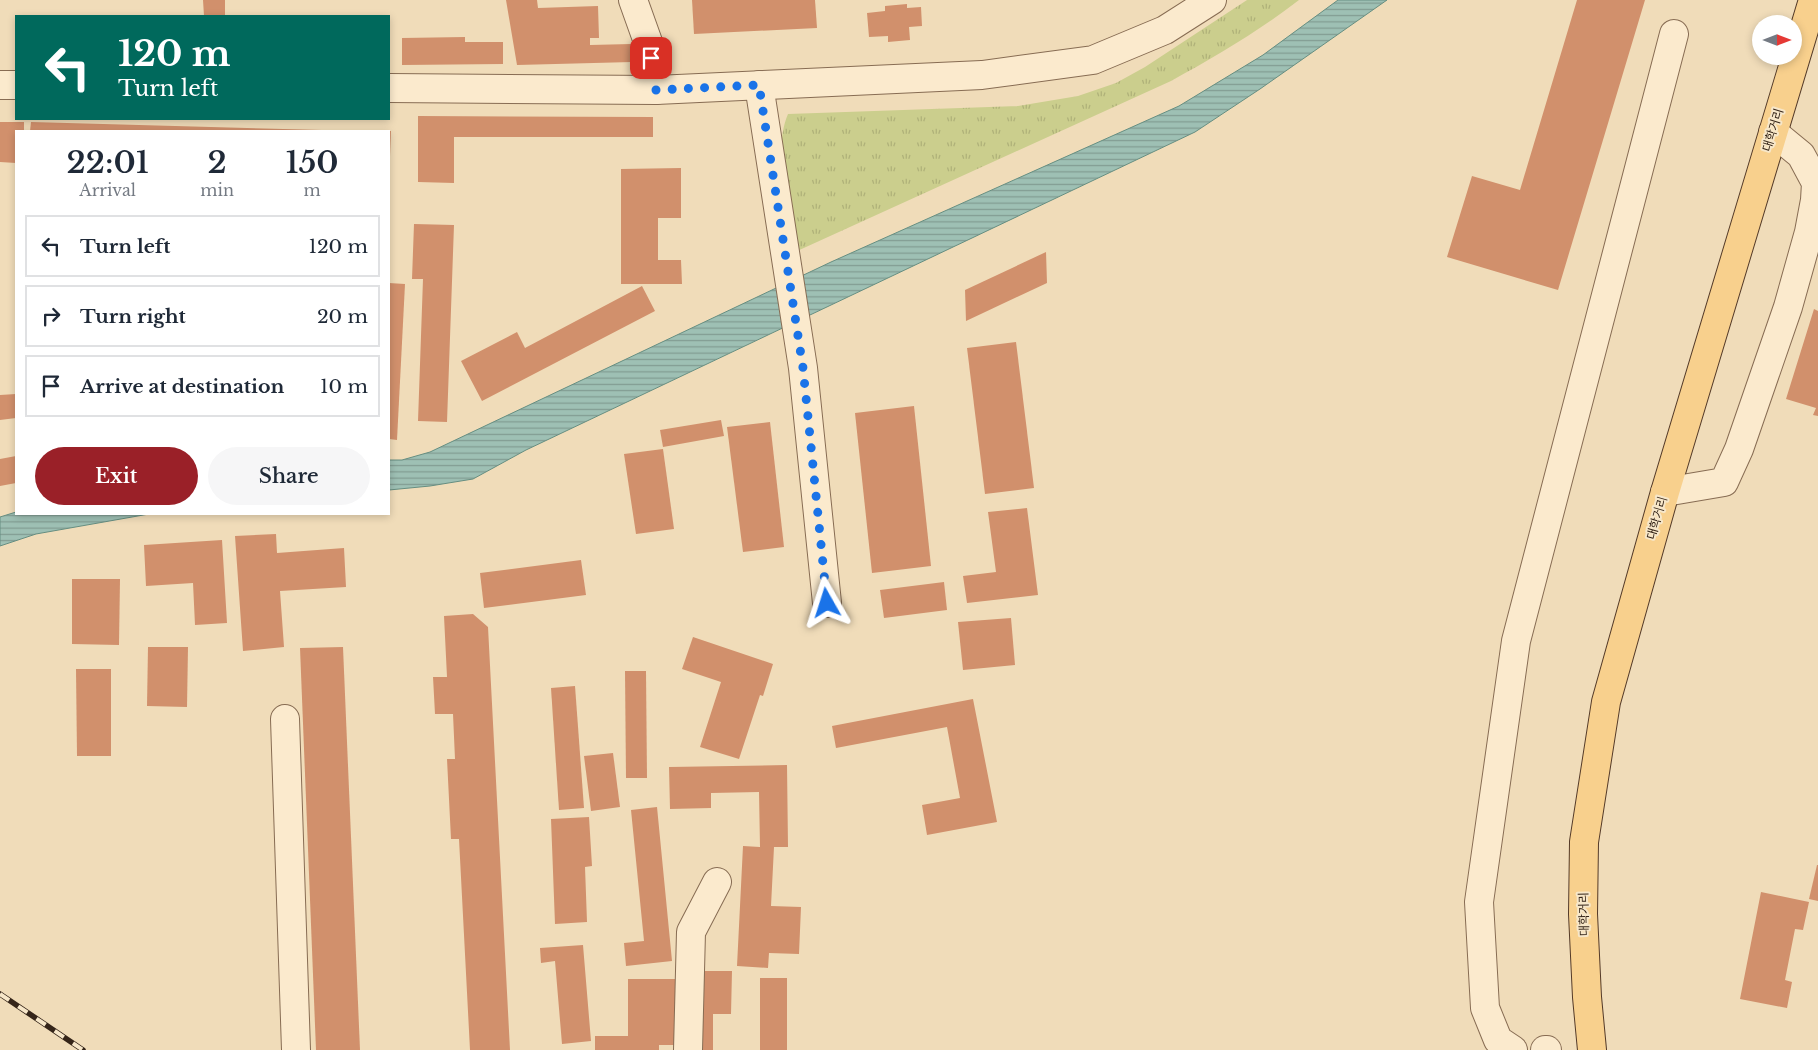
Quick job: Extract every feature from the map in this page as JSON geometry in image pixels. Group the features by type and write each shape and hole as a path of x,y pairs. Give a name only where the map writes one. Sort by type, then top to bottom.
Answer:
{"main road":[{"name":"대학거리","path":"1592,1050 1583,923 1584,842 1606,702 1665,492 1813,0"}],"street":[{"path":"633,0 648,42 656,90"},
{"path":"390,88 656,90 982,75 1093,60 1165,30 1212,0"},
{"path":"1513,1050 1498,1040 1485,1008 1479,902 1516,641 1674,34"},
{"path":"0,84 15,85"},
{"path":"759,85 803,368 827,603"},
{"path":"1665,492 1724,482 1739,449 1788,307 1809,232 1816,183 1801,154 1772,132"},
{"path":"285,719 296,1050"},
{"path":"688,1050 691,932 717,882"}],"green space":[{"path":"1247,0 1299,0 1236,43 1171,81 795,252 783,182 782,163 783,129 788,114 1018,106 1078,96 1116,83 1145,67"}],"water":[{"path":"1338,0 1387,0 1195,132 526,450 473,479 390,490 390,460 402,460 430,452 831,262 1179,106 1263,55"},
{"path":"15,512 15,515 143,515 36,534 0,546 0,517"}],"building":[{"path":"203,0 225,0 225,15 204,15"},
{"path":"506,0 537,0 538,8 598,6 599,38 590,38 590,45 631,44 632,62 517,65"},
{"path":"692,0 815,0 817,28 694,34"},
{"path":"1577,0 1645,0 1558,290 1447,257 1472,176 1520,190"},
{"path":"907,4 907,8 921,7 922,26 909,27 910,40 888,42 888,36 869,37 867,13 885,11 885,6"},
{"path":"465,37 465,42 503,42 503,64 402,65 402,38"},
{"path":"418,116 653,117 653,137 454,137 454,183 418,182"},
{"path":"0,122 24,122 24,130 15,130 15,163 0,162"},
{"path":"31,122 322,130 30,130"},
{"path":"681,168 681,218 658,218 658,260 681,260 682,284 621,284 621,169"},
{"path":"414,224 454,225 447,422 418,421 423,279 412,279"},
{"path":"1046,252 1047,283 966,321 965,290"},
{"path":"390,283 405,284 397,440 390,439"},
{"path":"642,286 655,311 482,401 461,361 517,332 525,348"},
{"path":"1814,309 1818,311 1818,416 1813,415 1816,408 1786,399"},
{"path":"1016,342 1034,488 985,494 967,348"},
{"path":"15,394 15,418 0,420 0,395"},
{"path":"914,406 931,566 872,573 855,413"},
{"path":"721,420 724,436 663,447 660,430"},
{"path":"770,422 784,547 743,552 727,427"},
{"path":"663,449 674,529 636,534 624,454"},
{"path":"15,456 15,483 0,486 0,459"},
{"path":"1027,508 1038,595 967,603 963,576 996,572 988,512"},
{"path":"276,534 277,553 344,548 346,587 280,591 284,647 243,651 235,536"},
{"path":"222,540 227,623 195,625 193,583 146,586 144,545"},
{"path":"581,560 586,595 484,608 480,573"},
{"path":"72,579 120,579 119,645 72,644"},
{"path":"944,582 947,610 884,618 880,590"},
{"path":"473,614 488,627 510,1050 470,1050 459,839 451,839 447,759 455,759 453,714 435,714 433,677 447,677 444,616"},
{"path":"1011,618 1015,665 963,670 958,622"},
{"path":"693,637 773,664 763,696 760,695 739,759 700,747 721,682 682,669"},
{"path":"148,647 188,647 187,707 147,706"},
{"path":"343,647 360,1050 316,1050 300,648"},
{"path":"76,669 111,669 111,756 77,756"},
{"path":"625,671 646,671 647,778 626,778"},
{"path":"575,686 584,808 559,810 551,688"},
{"path":"973,699 997,822 927,835 922,805 960,798 947,727 836,748 832,726"},
{"path":"613,753 620,807 591,811 584,756"},
{"path":"787,765 788,847 774,847 771,906 801,907 799,954 769,953 768,968 737,966 743,846 760,847 759,792 711,793 711,808 670,809 669,767"},
{"path":"657,807 672,961 626,966 624,943 644,941 631,810"},
{"path":"589,817 592,866 585,867 587,922 555,924 551,819"},
{"path":"1818,865 1818,901 1809,899"},
{"path":"1761,892 1809,902 1803,930 1795,929 1785,980 1792,982 1787,1008 1740,999"},
{"path":"583,945 591,1041 562,1044 555,961 541,963 540,948"},
{"path":"696,971 732,971 731,1014 713,1014 713,1050 696,1050"},
{"path":"760,978 787,978 787,1050 760,1050"},
{"path":"628,979 676,979 676,1045 659,1045 659,1050 595,1050 595,1036 628,1036"}],"railway":[{"path":"0,994 83,1050"}],"route":[{"path":"651,58 656,90 759,85 803,368 827,603"}]}
